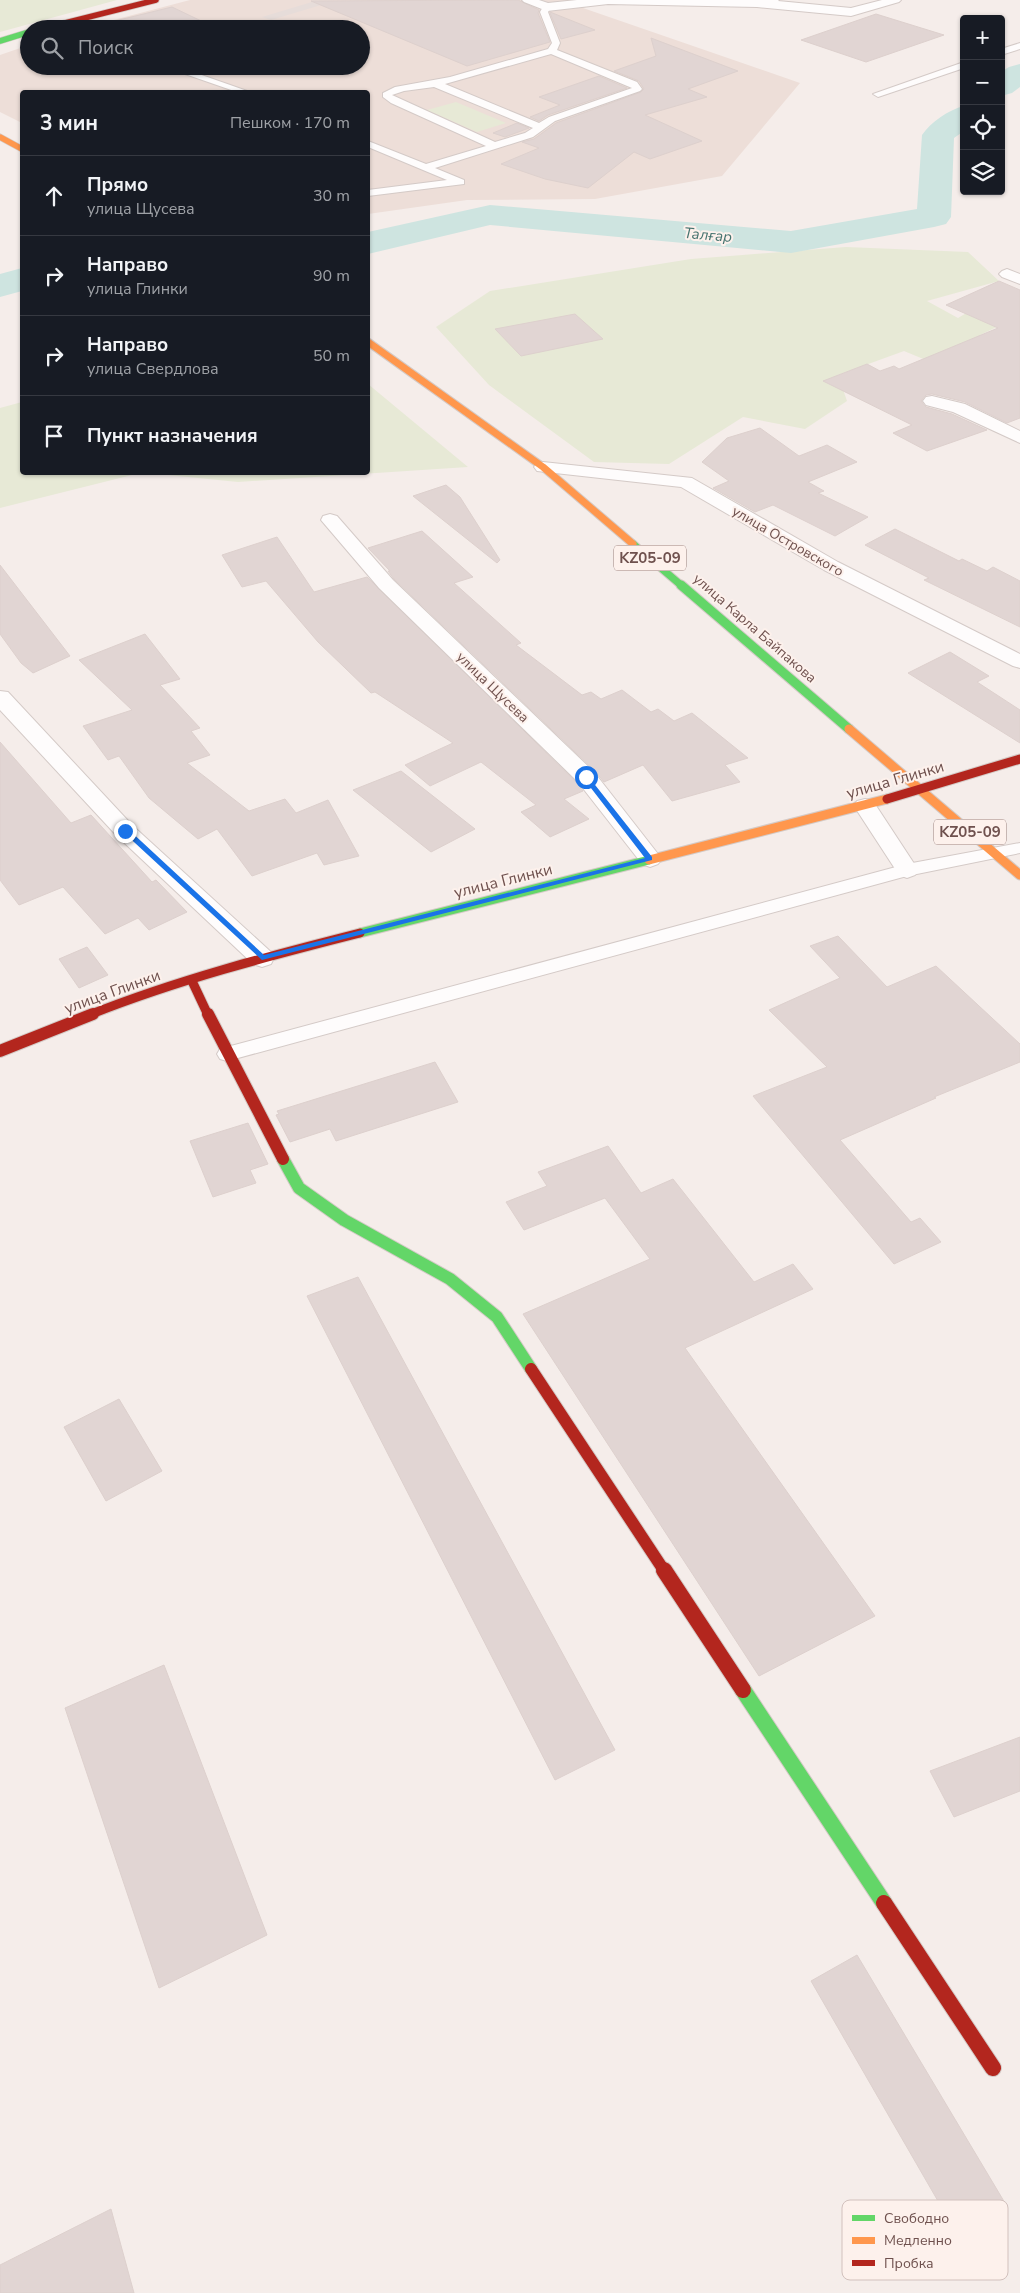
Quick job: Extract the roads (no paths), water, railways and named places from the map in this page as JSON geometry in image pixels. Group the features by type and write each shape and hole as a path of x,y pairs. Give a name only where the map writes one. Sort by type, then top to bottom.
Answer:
{"street":[{"path":"80,20 156,0"},
{"path":"528,0 548,7 608,0 757,3 851,12 895,0"},
{"path":"548,7 569,0"},
{"path":"757,3 773,0"},
{"path":"0,41 20,35"},
{"path":"0,137 20,148"},
{"name":"улица Карла Байпакова","path":"370,343 543,467 1020,875"},
{"path":"932,401 959,408 1020,438"},
{"name":"улица Островского","path":"543,467 686,482 831,566 1020,662"},
{"name":"улица Щусева","path":"330,520 386,584 586,777 650,859"},
{"path":"0,697 125,831 262,958"},
{"name":"улица Глинки","path":"0,1051 130,999 262,958 865,806 1020,760"},
{"path":"865,806 907,870"},
{"path":"192,981 227,1054 299,1188 344,1220 450,1280 497,1317 993,2068"}],"lane":[{"path":"548,7 544,12 556,43 552,51"},
{"path":"1005,51 1020,46"},
{"path":"425,168 495,146 530,135 552,119 637,89 634,84 552,51 436,84 407,87 386,95 394,102 495,146"},
{"path":"878,94 960,66"},
{"path":"194,75 240,90"},
{"path":"436,84 540,127"},
{"path":"212,90 229,86"},
{"path":"370,145 460,182 370,193"},
{"path":"227,1054 907,870 1020,848"}],"waterway":[{"name":"Талғар","path":"1005,84 1020,73"},
{"name":"Талғар","path":"370,243 490,215 791,242 934,217 938,135 960,118"},
{"name":"Талғар","path":"0,286 20,280"}]}
